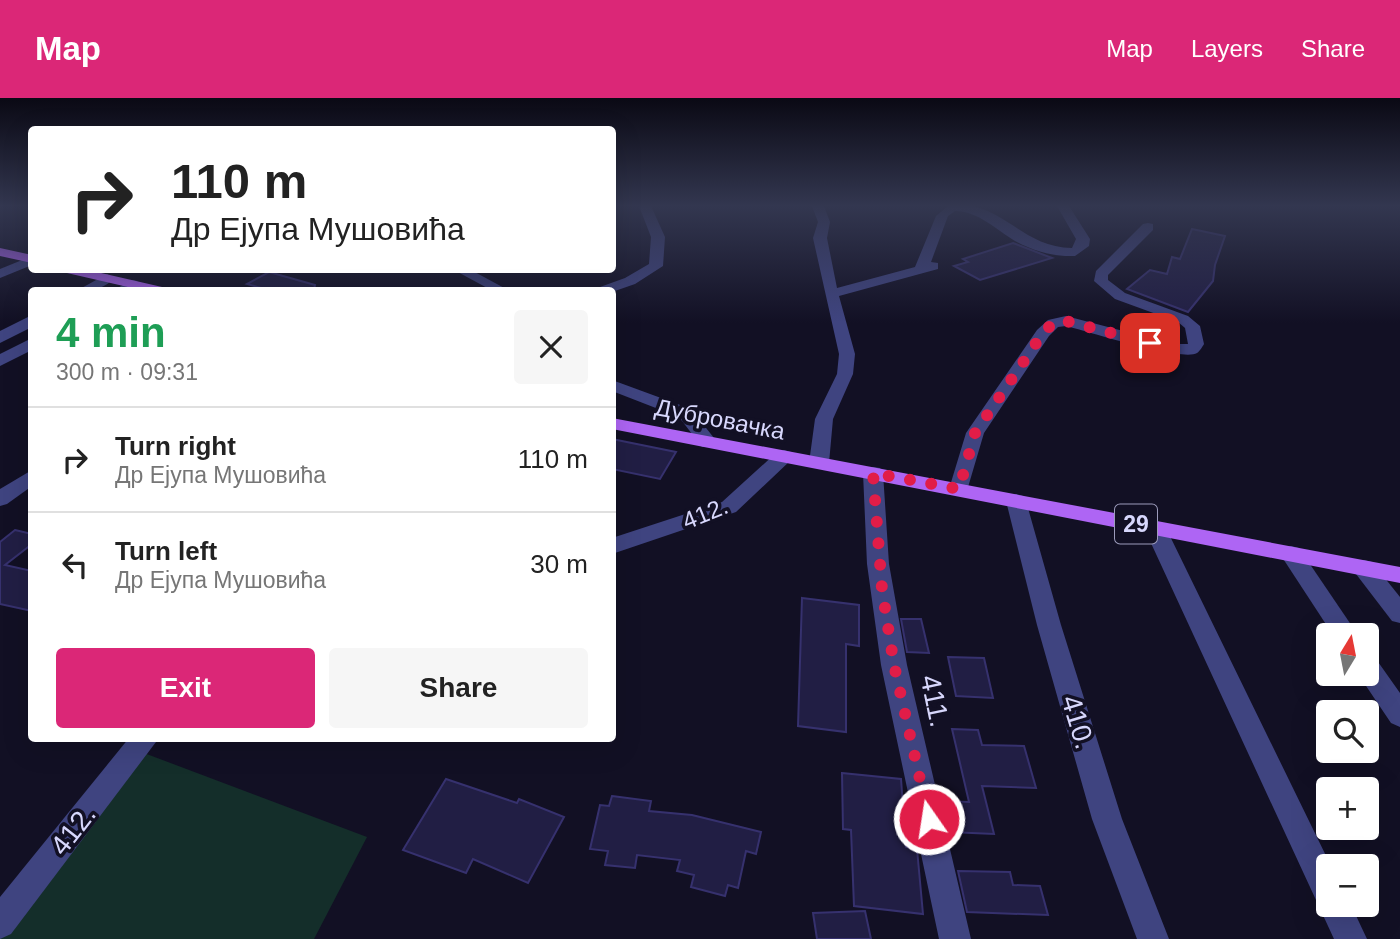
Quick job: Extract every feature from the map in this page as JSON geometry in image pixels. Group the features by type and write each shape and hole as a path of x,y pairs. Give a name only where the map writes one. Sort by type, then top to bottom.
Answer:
{"main road":[{"path":"0,252 28,259"},
{"path":"85,273 107,278 126,287"},
{"name":"Дубровачка","path":"616,424 819,463"},
{"name":"29","path":"819,463 1400,575"}],"street":[{"path":"613,287 656,266 657,245"},
{"path":"819,463 824,419 845,374 847,363 821,245"},
{"path":"831,294 929,267 935,245"},
{"path":"1037,245 1048,250 1075,251 1082,245"},
{"path":"959,489 975,433 1043,333 1053,323 1066,321 1173,349 1192,349 1196,344 1192,326 1183,320 1120,296 1101,281 1101,274 1130,245"},
{"path":"0,274 28,262"},
{"path":"467,273 495,287"},
{"path":"90,287 107,278"},
{"path":"0,338 28,322"},
{"path":"0,361 28,345"},
{"path":"616,387 685,413 709,443"},
{"name":"412.","path":"616,545 729,507 784,456"},
{"name":"411.","path":"873,473 878,564 894,665 955,939"},
{"path":"0,499 28,479"},
{"name":"410.","path":"1016,501 1049,625 1107,819 1153,939"},
{"path":"1155,528 1316,869"},
{"path":"1291,554 1338,623"},
{"path":"1364,568 1400,614"},
{"path":"1379,684 1400,715"},
{"name":"412.","path":"0,923 143,742"},
{"path":"1340,917 1351,939"}],"green space":[{"path":"136,750 367,837 314,939 0,939 0,923"}],"building":[{"path":"1006,245 1019,245 1052,258 980,280 954,266 968,262 963,259"},
{"path":"1186,245 1222,245 1213,281 1188,312 1127,289 1150,270 1167,274 1172,257 1180,259"},
{"path":"267,273 273,273 315,285 258,287 247,284"},
{"path":"616,440 676,452 660,479 616,470"},
{"path":"15,530 28,533 28,547 5,565 28,570 28,610 0,604 0,542"},
{"path":"802,598 859,605 859,646 846,644 846,732 798,726"},
{"path":"901,619 921,619 929,653 907,652"},
{"path":"948,657 984,658 993,698 956,696"},
{"path":"952,729 978,730 982,745 1024,746 1036,788 982,786 994,834 949,832 941,801 969,802"},
{"path":"842,773 901,779 906,847 917,849 923,914 854,906 851,830 843,829"},
{"path":"446,779 517,803 519,799 564,817 528,883 473,859 466,873 403,850"},
{"path":"612,796 651,801 649,811 692,815 761,832 756,854 746,851 738,888 728,885 725,896 691,887 694,875 677,871 680,860 637,855 635,868 605,865 608,851 590,849 600,805 609,806"},
{"path":"958,871 1010,872 1013,885 1040,886 1048,915 967,912"},
{"path":"865,911 871,939 817,939 813,913"}],"route":[{"path":"929,819 894,665 878,564 873,473 959,489 975,433 1043,333 1053,323 1066,321 1150,343"}]}
